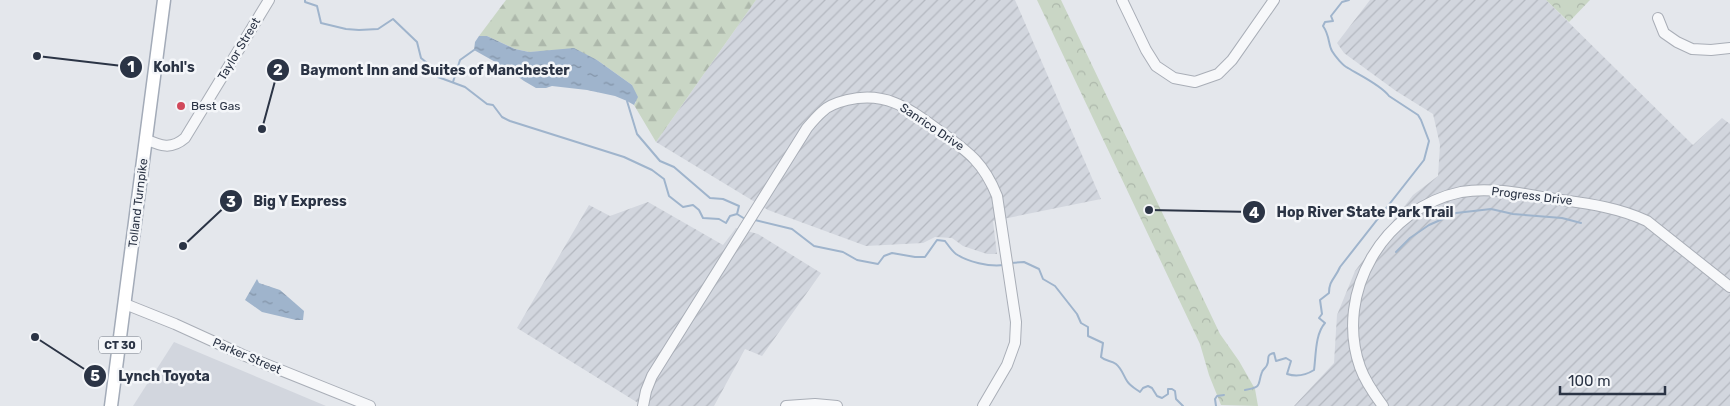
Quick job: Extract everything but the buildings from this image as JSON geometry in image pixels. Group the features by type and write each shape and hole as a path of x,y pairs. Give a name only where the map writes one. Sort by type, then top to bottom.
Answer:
{"main road":[{"name":"Tolland Turnpike","path":"111,406 164,0"}],"street":[{"name":"Taylor Street","path":"146,139 157,144 170,146 184,138 269,0"},
{"path":"1122,0 1146,50 1156,66 1174,78 1194,82 1218,74 1232,60 1274,0"},
{"path":"1658,18 1664,33 1692,49 1730,48"},
{"name":"Sanrico Drive","path":"643,406 652,376 807,128 824,110 839,102 861,97 884,98 902,105 966,150 981,165 990,178 997,196 1016,322 1015,343 1007,365 982,406"},
{"name":"Progress Drive","path":"1383,406 1369,386 1360,366 1353,322 1356,295 1363,272 1379,244 1401,221 1442,198 1460,192 1497,191 1602,206 1624,211 1647,221 1730,287"},
{"name":"Parker Street","path":"125,304 243,355 370,406"},
{"path":"786,406 815,404 837,406"}],"shaded area":[{"path":"756,0 1015,0 1101,199 993,221 997,254 987,254 963,246 952,238 935,237 923,243 866,246 768,210 656,142"},
{"path":"1370,0 1546,0 1693,145 1722,118 1730,124 1730,406 1294,406 1334,363 1337,315 1355,271 1413,195 1438,176 1440,145 1433,114 1396,91 1344,53 1337,43"},
{"path":"648,202 723,245 736,228 758,234 821,273 762,356 745,349 714,406 643,406 517,328 589,205 610,216"},
{"path":"174,342 326,406 133,406"}],"green space":[{"path":"506,0 756,0 656,142 634,105 636,102 632,85 597,60 574,49 529,52 515,49 487,36 479,36"},
{"path":"1037,0 1061,0 1220,334 1239,361 1255,389 1258,406 1221,405 1209,375 1200,344"},
{"path":"1546,0 1590,0 1569,22"}],"water":[{"path":"479,36 487,36 515,49 529,52 574,48 597,60 632,85 638,97 634,105 615,96 587,90 552,86 536,88 474,50 475,42"},
{"path":"257,279 259,283 280,290 304,311 303,320 262,312 245,300"}],"waterway":[{"path":"305,0 305,2 317,6 321,23 346,29 378,29 393,19 417,42 421,58 432,67 438,77 465,87 487,104 493,105 502,117 624,157 652,170 664,179 669,196 683,207 693,205 699,210 703,218 719,219 726,223 730,216 737,214 745,219"},
{"path":"1245,390 1255,388 1258,385 1262,372 1267,366 1269,356 1274,353 1276,361 1286,358 1291,361 1287,374 1301,375 1314,370 1319,333 1325,323 1319,318 1322,314 1320,300 1329,293 1331,282 1340,267 1424,160 1429,141 1418,115 1389,96 1375,84 1346,67 1332,51 1323,26 1325,22 1333,21 1331,16 1342,2 1349,0"},
{"path":"453,82 460,60 474,50"},
{"path":"627,101 637,134 660,161 674,167 710,198 723,199 739,206 737,214"},
{"path":"1396,252 1410,238 1429,225 1456,213 1491,209 1513,214 1562,218 1581,223"},
{"path":"755,220 792,229 814,246 843,252 857,260 878,264 884,256 892,253 925,257 937,240 945,241 955,253 973,262 985,265 1004,265"},
{"path":"1011,263 1024,262 1039,269 1043,279 1055,286 1077,314 1081,323 1088,327 1088,336 1103,343 1101,357 1118,366 1131,386 1140,392 1148,386 1152,388 1157,396 1162,398 1168,394 1168,389 1172,389 1175,391 1176,399 1183,406"},
{"path":"1216,406 1215,399 1217,396 1224,395"}],"place":[{"name":"Kohl's","path":"37,56"},
{"name":"Best Gas","path":"181,106"},
{"name":"Baymont Inn and Suites of Manchester","path":"262,129"},
{"name":"Hop River State Park Trail","path":"1149,210"},
{"name":"Big Y Express","path":"183,246"},
{"name":"Lynch Toyota","path":"35,337"}]}
